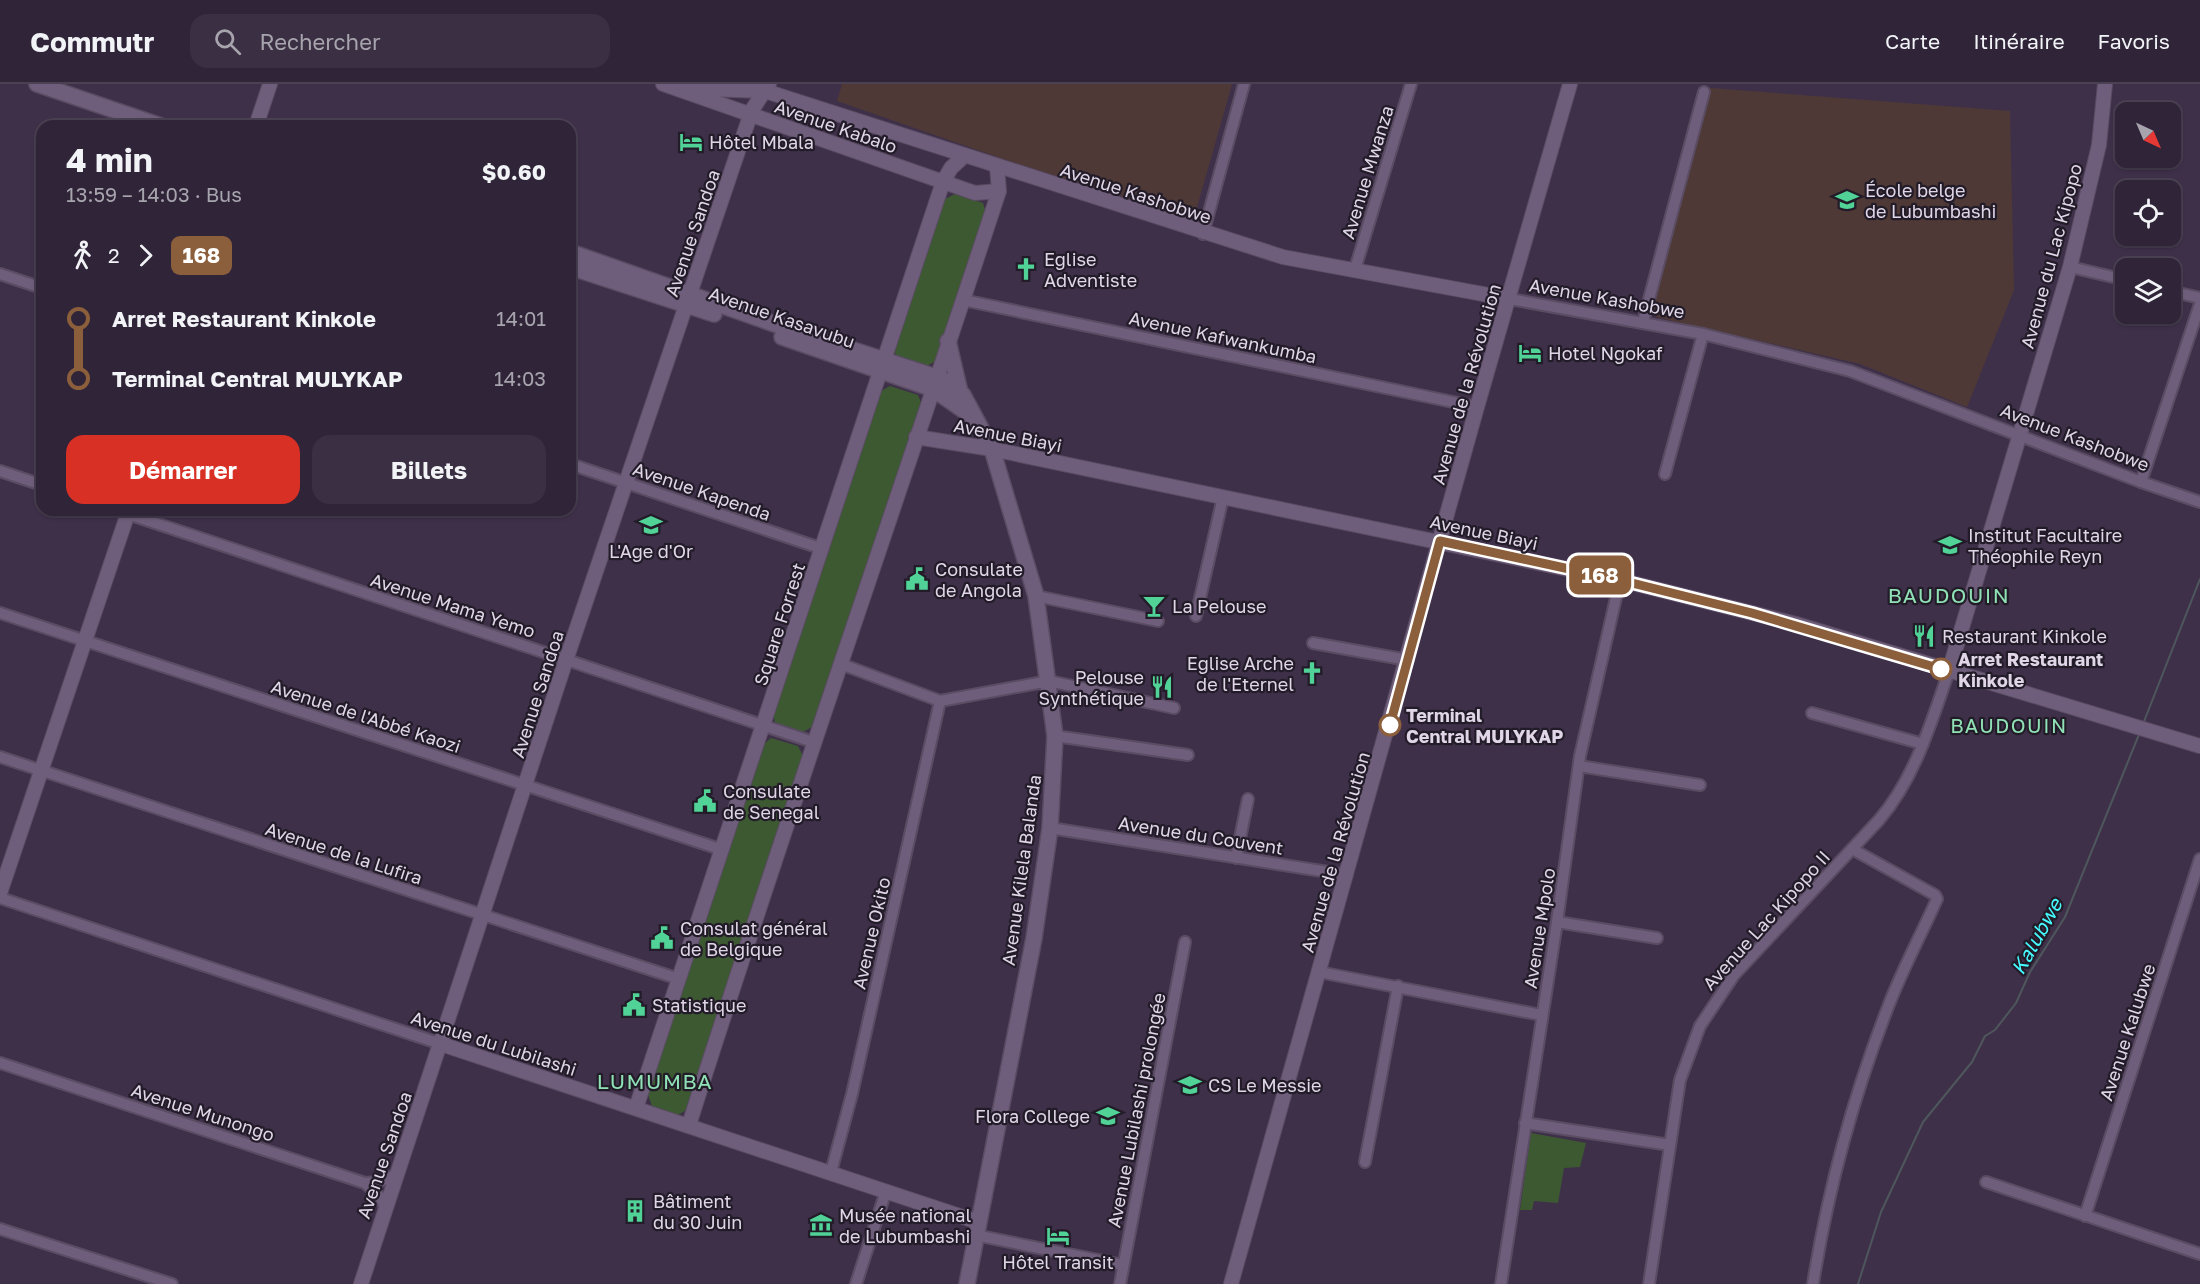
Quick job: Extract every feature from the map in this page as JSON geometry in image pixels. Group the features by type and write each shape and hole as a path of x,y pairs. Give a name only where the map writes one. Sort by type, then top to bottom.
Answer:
{"main road":[{"path":"37,84 143,120"},
{"name":"Avenue Kasavubu","path":"576,254 688,300"},
{"name":"Avenue Kasavubu","path":"576,269 688,300 934,382 974,418"},
{"path":"948,341 960,392"},
{"name":"Avenue Kilela Balanda","path":"934,382 960,392 992,449 1036,596 1055,736 1050,828 1034,938 967,1284"}],"street":[{"path":"258,120 270,84"},
{"path":"1203,234 1244,84"},
{"name":"Avenue Mwanza","path":"1355,269 1411,84"},
{"name":"Avenue de la Révolution","path":"1231,1284 1570,84"},
{"name":"Avenue du Lac Kipopo","path":"1949,671 2070,267 2099,145 2105,84"},
{"name":"Avenue Kabalo","path":"670,86 767,87 997,167"},
{"name":"Avenue Kabalo","path":"670,86 975,193 999,190"},
{"name":"Avenue Sandoa","path":"361,1284 688,300 751,115 767,87"},
{"path":"1643,322 1704,92"},
{"name":"Square Forrest","path":"636,1108 943,182 951,168 964,156"},
{"path":"689,1125 813,742 875,567 999,190 997,167"},
{"name":"Avenue Kashobwe","path":"997,167 1203,234 1283,257 1704,334 1850,371 2141,482 2200,502"},
{"path":"999,190 1014,180 1028,177"},
{"path":"2070,267 2115,277"},
{"path":"0,274 36,286"},
{"path":"2181,294 2200,298"},
{"name":"Avenue Kafwankumba","path":"963,300 1477,407"},
{"path":"2141,482 2200,304"},
{"path":"1665,474 1704,334"},
{"name":"Avenue Biayi","path":"916,437 992,449 1620,580 1786,622 2200,747"},
{"name":"Avenue Kapenda","path":"576,466 823,549"},
{"path":"0,471 36,483"},
{"path":"1196,616 1223,497"},
{"path":"0,895 85,640 122,516"},
{"name":"Avenue Mama Yemo","path":"139,516 813,742"},
{"name":"Avenue Mpolo","path":"1501,1284 1579,766 1598,667 1620,580"},
{"path":"1036,596 1158,621"},
{"name":"Avenue de l'Abbé Kaozi","path":"0,613 69,638 85,640 723,850"},
{"path":"1313,643 1408,660"},
{"path":"840,664 940,701 1049,681 1174,708"},
{"name":"Avenue Lac Kipopo II","path":"1649,1284 1685,1060 1713,1002 1734,975 1896,800 1923,744 1949,671"},
{"name":"Avenue Okito","path":"831,1172 852,1094 940,701"},
{"path":"1812,713 1923,744"},
{"path":"1055,736 1188,755"},
{"name":"Avenue de la Lufira","path":"0,757 679,979"},
{"path":"1579,766 1700,785"},
{"path":"1236,858 1248,799"},
{"name":"Avenue du Couvent","path":"1050,828 1347,875"},
{"path":"1814,1284 1832,1183 1864,1073 1911,951 1937,899 1935,895 1852,849"},
{"name":"Avenue Kalubwe","path":"2085,1216 2200,859"},
{"name":"Avenue du Lubilashi","path":"0,895 441,1044 831,1172 886,1191 976,1229"},
{"path":"1557,922 1657,938"},
{"name":"Avenue Lubilashi prolongée","path":"1120,1284 1185,942"},
{"path":"1319,972 1541,1016"},
{"path":"1365,1162 1398,987"},
{"name":"Avenue Munongo","path":"0,1063 365,1183"},
{"path":"1525,1123 1670,1145"},
{"path":"365,1183 378,1182 396,1175"},
{"path":"1986,1182 2200,1254"},
{"path":"365,1183 381,1198 385,1208"},
{"path":"856,1284 886,1191"},
{"path":"0,1229 172,1284"},
{"path":"976,1229 1123,1265"}],"shaded area":[{"path":"842,84 1232,84 1196,211 1185,216 1012,162 837,101"},
{"name":"École belge de Lubumbashi","path":"1710,88 2010,111 2014,290 1967,407 1860,364 1656,317 1653,311"}],"green space":[{"path":"955,194 983,203 986,213 936,361 925,367 896,357 894,347 943,200"},
{"path":"890,386 918,395 922,405 812,727 803,732 775,722 773,714 879,392"},
{"path":"771,738 798,746 803,756 688,1109 678,1115 652,1106 648,1095 762,746"},
{"path":"1531,1133 1586,1143 1580,1167 1564,1168 1558,1203 1534,1201 1532,1210 1520,1210"}],"waterway":[{"name":"Kalubwe","path":"2143,724 2200,579"},
{"name":"Kalubwe","path":"1858,1284 1881,1212 1923,1122 1972,1062 1985,1036 1995,1030 2016,1003 2030,972 2065,917 2140,732"}],"bus line":[{"name":"168","path":"1390,725 1440,541 1620,580 1796,624 1941,669"}],"place":[{"name":"Hôtel Mbala","path":"691,142"},
{"name":"École belge de Lubumbashi","path":"1847,200"},
{"name":"Eglise Adventiste","path":"1026,269"},
{"name":"Hotel Ngokaf","path":"1530,353"},
{"name":"L'Age d'Or","path":"651,525"},
{"name":"Institut Facultaire Théophile Reyn","path":"1950,545"},
{"name":"Consulate de Angola","path":"917,579"},
{"name":"La Pelouse","path":"1154,606"},
{"name":"Restaurant Kinkole","path":"1924,636"},
{"name":"Arret Restaurant Kinkole","path":"1941,669"},
{"name":"Eglise Arche de l'Eternel","path":"1312,673"},
{"name":"Pelouse Synthétique","path":"1162,687"},
{"name":"Terminal Central MULYKAP","path":"1390,725"},
{"name":"Consulate de Senegal","path":"705,801"},
{"name":"Consulat général de Belgique","path":"662,938"},
{"name":"Statistique","path":"634,1005"},
{"name":"CS Le Messie","path":"1190,1085"},
{"name":"Flora College","path":"1108,1116"},
{"name":"Bâtiment du 30 Juin","path":"635,1211"},
{"name":"Musée national de Lubumbashi","path":"821,1225"},
{"name":"Hôtel Transit","path":"1058,1236"}],"district":[{"name":"BAUDOUIN","path":"1949,595"},
{"name":"BAUDOUIN","path":"2009,725"},
{"name":"LUMUMBA","path":"655,1081"}]}
